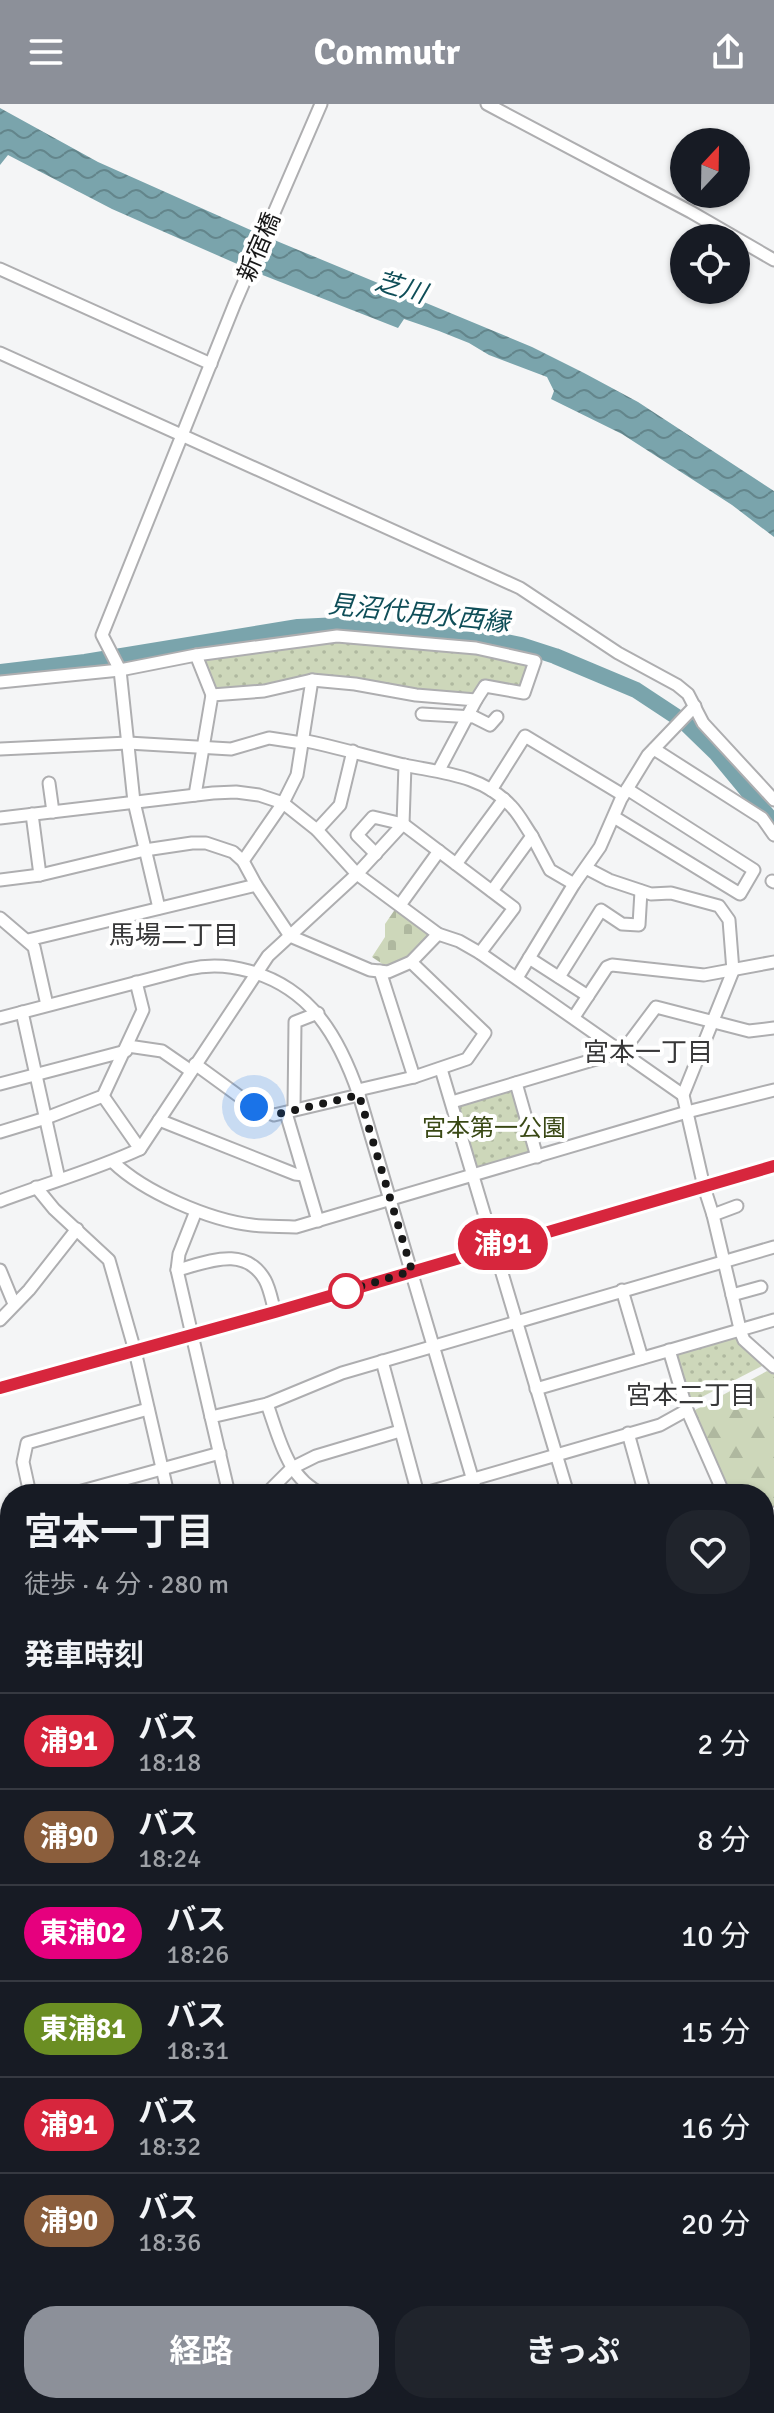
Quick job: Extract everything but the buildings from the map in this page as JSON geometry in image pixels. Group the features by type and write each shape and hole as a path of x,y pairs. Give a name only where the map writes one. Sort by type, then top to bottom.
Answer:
{"street":[{"name":"新宿橋","path":"120,670 102,635 235,303 321,104"},
{"path":"487,104 691,212 774,260"},
{"path":"0,269 211,364"},
{"path":"0,353 520,588 618,653 688,694 691,711 774,800"},
{"path":"0,682 120,670 196,655 337,636 476,648 535,661 524,693 485,686 439,770"},
{"path":"195,795 212,695 196,655"},
{"path":"120,670 134,802 159,908"},
{"path":"212,695 264,691 312,680 476,700"},
{"path":"243,861 283,803 297,775 312,680"},
{"path":"517,978 600,847 625,792 654,749 691,711"},
{"path":"422,714 474,717 490,725 497,717"},
{"path":"491,790 525,736 754,870 740,894 614,817"},
{"path":"0,749 128,743 231,749 269,738 302,741 439,770 476,781 504,799 532,836 550,870 574,884"},
{"path":"654,749 762,818 774,835"},
{"path":"317,830 340,805 353,751"},
{"path":"0,1201 113,1162 140,1149 268,956 357,874 403,824 405,765"},
{"path":"49,783 53,812"},
{"path":"0,818 236,792 283,803 317,830 357,874 438,934 480,953 683,1095"},
{"path":"456,864 504,799"},
{"path":"32,814 40,875"},
{"path":"376,854 357,835 373,817 403,824 514,908 480,953"},
{"path":"492,891 532,836"},
{"path":"0,880 40,875 145,850 206,843 233,852 243,861 290,936 370,970 388,972 411,962 438,934"},
{"path":"400,905 439,851"},
{"path":"586,868 609,880 651,894 671,893 719,906 729,920 733,971 683,1095 740,1330 744,1340 774,1367"},
{"path":"28,940 256,885"},
{"path":"559,977 601,910 622,924 639,925 641,891"},
{"path":"0,918 34,947 47,1005"},
{"path":"529,958 588,996"},
{"path":"0,1084 127,1049 162,1051 254,1107 274,1115 414,1077 467,1059 485,1033 411,962"},
{"path":"574,1017 607,967 612,965 697,975 774,962"},
{"path":"0,1018 203,966 219,965 256,973 300,995 318,1013 339,1047 358,1092 474,1484"},
{"path":"380,971 414,1077"},
{"path":"0,1132 103,1096 143,1010 136,982"},
{"path":"452,1102 623,1051 656,1007 749,1031 774,1028"},
{"path":"22,1012 59,1179"},
{"path":"318,1013 295,1022 290,1111 318,1221"},
{"path":"441,1069 565,1484"},
{"path":"516,1083 537,1157"},
{"path":"113,1162 126,1174 196,1211 253,1225 296,1227 687,1112 774,1090"},
{"path":"103,1096 140,1149"},
{"path":"159,1120 304,1175"},
{"path":"0,1388 275,1312 774,1166"},
{"path":"36,1187 54,1209 109,1260 135,1351 166,1484"},
{"path":"713,1215 737,1206"},
{"path":"196,1211 179,1254 177,1270 227,1484"},
{"path":"0,1320 29,1290 77,1229"},
{"path":"211,1417 267,1404 342,1373 774,1247"},
{"path":"177,1270 223,1258 248,1261 265,1280 275,1312"},
{"path":"0,1270 14,1304"},
{"path":"732,1295 761,1287"},
{"path":"622,1290 642,1358"},
{"path":"536,1389 774,1320"},
{"path":"669,1350 687,1410 720,1484"},
{"path":"382,1361 417,1484"},
{"path":"267,1404 292,1468 308,1484"},
{"path":"28,1484 23,1462 27,1443 148,1409"},
{"path":"455,1484 660,1425 687,1410"},
{"path":"276,1484 292,1468 316,1456 400,1431"},
{"path":"628,1433 642,1484"},
{"path":"108,1484 220,1453"}],"green space":[{"path":"340,639 439,646 532,662 523,687 482,682 473,695 334,677 214,691 201,660 203,656"},
{"path":"396,908 430,932 431,936 404,958 384,965 372,957 385,937 385,924"},
{"name":"宮本第一公園","path":"510,1088 531,1149 529,1154 478,1168 457,1107 460,1103"},
{"path":"735,1336 763,1363 762,1366 692,1402 688,1400 674,1356"},
{"path":"767,1371 774,1374 774,1484 726,1484 694,1414 695,1410"}],"water":[{"path":"0,108 98,162 255,232 532,347 638,402 774,491 774,537 732,505 622,434 551,399 554,391 547,377 489,355 439,331 404,319 398,328 260,274 112,209 8,155 0,165"}],"waterway":[{"name":"見沼代用水西縁","path":"0,672 85,662 298,627 339,625 485,638 521,645 636,690 683,721 716,753 774,823"}],"bus line":[{"name":"浦91","path":"0,1388 275,1312 774,1166"}],"district":[{"name":"馬場二丁目","path":"174,935"},
{"name":"宮本一丁目","path":"648,1052"},
{"name":"宮本二丁目","path":"691,1395"}],"route":[{"path":"254,1107 274,1115 359,1095 412,1271 346,1291"}],"water label":[{"name":"芝川","path":"401,287"}]}
